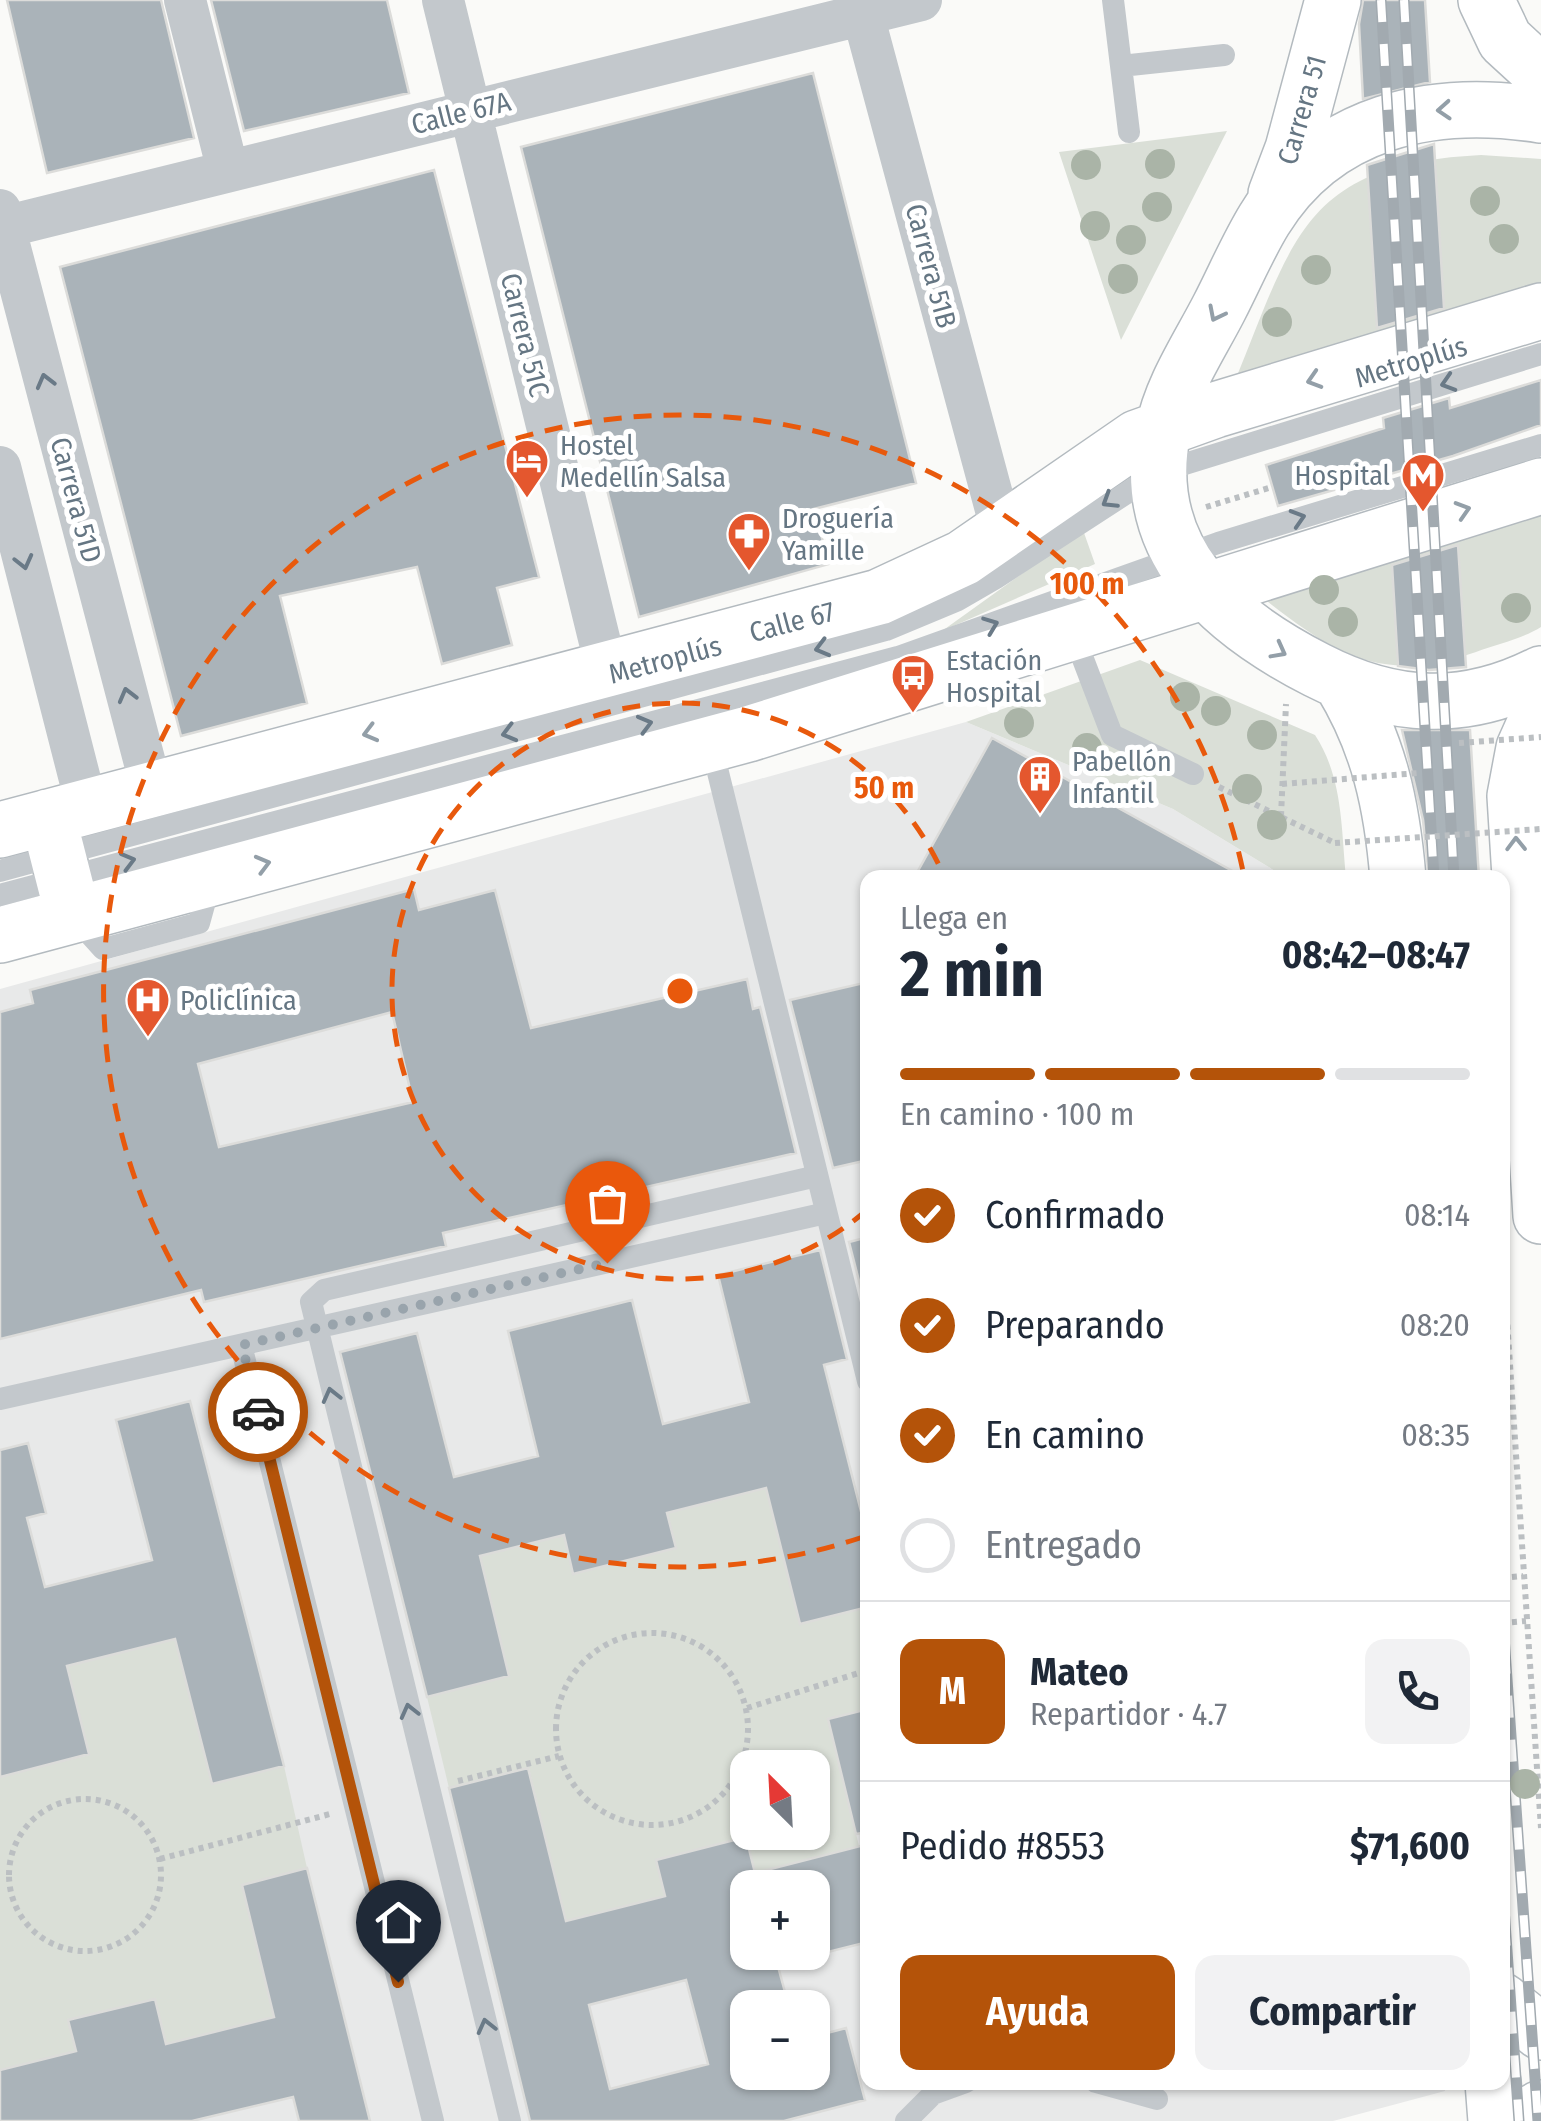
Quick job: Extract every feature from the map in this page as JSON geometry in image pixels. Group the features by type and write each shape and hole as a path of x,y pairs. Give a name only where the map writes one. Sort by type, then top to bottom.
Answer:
{"main road":[{"name":"Carrera 51","path":"1265,218 1293,149 1332,0"},
{"path":"1486,0 1506,40 1541,73"},
{"path":"1541,114 1437,110 1370,126 1320,156 1265,218 1178,388 1175,513 1243,629 1341,682 1409,702 1454,701 1502,690 1541,674"},
{"name":"Calle 67","path":"55,850 212,878 711,744 1074,633 1175,513 1541,311"},
{"name":"Calle 67","path":"0,935 55,850 152,790 879,597 963,558 1100,460 1175,513 1541,486"},
{"path":"1341,682 1360,714 1384,772 1397,870"},
{"path":"1541,710 1524,748 1516,784 1531,939 1541,1216"},
{"path":"1510,2007 1541,2032"},
{"path":"1494,2090 1496,2121"},
{"path":"1518,2121 1541,2108"}],"street":[{"path":"185,0 228,171"},
{"name":"Carrera 51C","path":"443,0 607,670"},
{"name":"Calle 67A","path":"1,221 228,171 470,111 861,7 921,0"},
{"name":"Carrera 51B","path":"861,7 1002,532"},
{"name":"Carrera 51D","path":"1,221 152,790"},
{"path":"0,467 55,850"}],"lane":[{"path":"1112,0 1129,132"},
{"path":"1121,66 1224,55"},
{"name":"Metroplús","path":"0,871 55,850 920,618 996,578 1175,513 1541,354"},
{"name":"Metroplús","path":"0,894 55,850 898,657 1175,513 1541,445"},
{"path":"1074,633 1112,735 1192,774"},
{"path":"711,744 860,1350"},
{"path":"510,2121 311,1302 324,1290 817,1176"},
{"path":"0,1399 826,1213"},
{"path":"242,1345 432,2121"},
{"path":"906,2121 932,2094 943,2090"},
{"path":"1122,2090 1158,2101"}],"path":[{"path":"1175,513 1272,487"},
{"path":"1280,816 1286,704"},
{"path":"1459,743 1541,737"},
{"path":"1282,784 1418,773"},
{"path":"1192,774 1335,843 1541,829"},
{"path":"1510,1366 1541,1828"},
{"path":"1510,1458 1516,1457"},
{"path":"1510,1577 1523,1576"},
{"path":"1510,1622 1526,1621"},
{"path":"672,1634 712,1653 740,1687 747,1708 747,1750 729,1788 696,1815 676,1822 634,1824 595,1807 567,1776 559,1756 557,1712 574,1672 598,1650 628,1636 672,1634"},
{"path":"747,1708 860,1673"},
{"path":"105,1801 140,1822 153,1839 160,1859 158,1900 134,1934 116,1945 75,1950 54,1946 23,1920 13,1902 10,1860 17,1840 45,1810 64,1802 105,1801"}],"shaded area":[{"path":"1227,131 1121,340 1059,152"},
{"path":"1481,155 1541,159 1541,289 1235,381 1292,248 1314,217 1341,192 1377,174 1422,161"},
{"path":"1541,510 1541,627 1476,652 1411,665 1359,658 1311,633 1259,595"},
{"path":"1083,530 1095,564 942,631"},
{"path":"1140,660 1315,735 1336,786 1345,870 1273,870 1173,809 966,722"},
{"path":"966,722 1173,809 1273,870 860,870 860,2090 1445,2090 1333,2121 0,2121 0,989"},
{"path":"766,1488 860,1599 860,1711 828,1719 859,1846 754,1870 748,1850 830,1850 830,1750 730,1750 730,1842 657,1860 665,1896 566,1921 529,1768 449,1788 427,1697 509,1676 480,1556 564,1535 574,1574 675,1549 667,1513"},
{"path":"175,1639 212,1784 284,1766 307,1868 242,1885 274,2017 166,2044 154,1999 69,2020 76,2051 0,2070 0,1765 4,1776 89,1755 67,1666"}],"building":[{"path":"7,0 161,0 194,138 47,173"},
{"path":"211,0 387,0 409,93 244,131"},
{"path":"1363,0 1425,0 1430,82 1363,99 1359,24"},
{"path":"813,73 916,483 814,509 829,564 639,617 521,147"},
{"path":"1434,144 1444,308 1377,328 1367,165"},
{"path":"434,170 539,577 497,588 512,645 442,664 417,567 280,596 307,703 181,736 60,267"},
{"name":"Hospital","path":"1541,380 1541,425 1453,456 1278,506 1266,465 1384,428 1383,418 1449,398 1450,408"},
{"path":"1458,545 1466,667 1429,670 1398,666 1392,565"},
{"path":"1402,730 1470,730 1479,870 1428,870 1423,820"},
{"name":"Pabellón Infantil","path":"992,738 1231,870 918,870"},
{"path":"414,889 419,910 495,890 531,1028 747,979 753,1009 760,1007 796,1153 443,1233 446,1246 204,1302 201,1290 0,1339 0,1012 33,1003 30,990","holes":["392,1012 413,1102 219,1147 198,1064"]},
{"path":"860,984 860,1162 833,1168 790,1000"},
{"path":"860,1239 860,1285 849,1242"},
{"path":"820,1250 847,1359 824,1365 860,1507 860,1609 800,1624 766,1488 667,1513 676,1548 573,1574 564,1535 480,1556 509,1676 427,1697 340,1352 417,1333 454,1477 538,1456 508,1331 632,1300 663,1424 749,1402 718,1275"},
{"path":"190,1401 284,1766 212,1784 175,1639 67,1666 89,1754 0,1777 0,1450 28,1443 46,1513 27,1518 45,1587 152,1560 116,1420"},
{"path":"860,1711 860,1833 856,1834 828,1719"},
{"path":"528,1768 566,1921 665,1896 656,1860 730,1841 730,1850 749,1850 754,1870 730,1870 730,1970 779,1970 784,1990 730,1990 730,2090 830,2090 830,2032 846,2028 865,2100 784,2121 530,2121 449,1788","holes":["686,1980 708,2064 610,2089 589,2005"]},
{"path":"860,1846 860,1944 830,1952 830,1870 767,1870"},
{"path":"307,1868 370,2121 299,2121 293,2097 192,2121 0,2121 0,2070 76,2051 68,2020 155,1999 166,2044 274,2017 242,1885"}],"railway":[{"path":"1381,0 1434,870"},
{"path":"1404,0 1454,870"},
{"path":"1510,1722 1538,2121"},
{"path":"1510,1993 1519,2121"}],"way so far":[{"path":"258,1412 242,1345 607,1263"}],"place":[{"name":"Hostel Medellín Salsa","path":"527,499"},
{"name":"Hospital","path":"1423,513"},
{"name":"Droguería Yamille","path":"749,572"},
{"name":"Estación Hospital","path":"913,714"},
{"name":"Pabellón Infantil","path":"1040,815"},
{"name":"Policlínica","path":"148,1038"}],"route":[{"path":"258,1412 398,1982"}]}
